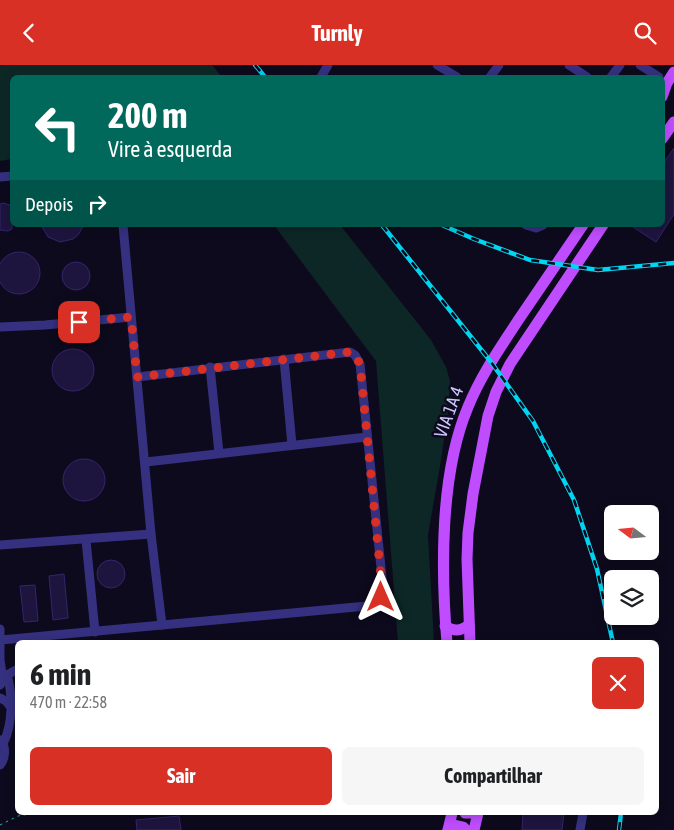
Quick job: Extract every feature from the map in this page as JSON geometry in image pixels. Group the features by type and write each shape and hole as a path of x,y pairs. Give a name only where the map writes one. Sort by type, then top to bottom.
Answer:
{"main road":[{"path":"665,135 673,124"},
{"name":"VIA 1A 4","path":"447,640 445,522 451,462 460,428 485,371 582,227"},
{"path":"470,640 467,559 469,523 488,417 496,392 510,364 602,227"},
{"path":"445,626 459,631 469,625"},
{"path":"448,830 452,815"},
{"path":"474,830 478,815"},
{"path":"448,830 454,825 459,825 466,830"}],"street":[{"path":"438,65 454,75"},
{"path":"492,75 500,65"},
{"path":"569,65 583,75"},
{"path":"640,65 655,75"},
{"path":"123,227 146,462 151,534 162,625"},
{"path":"0,327 131,317"},
{"path":"1,640 367,606 378,601 381,597 382,587 360,364 355,355 350,352 137,377"},
{"path":"284,359 292,445"},
{"path":"210,367 219,453"},
{"path":"146,462 367,437"},
{"path":"0,545 151,534"},
{"path":"86,540 95,632"},
{"path":"0,629 0,660 3,680 11,692 11,707 6,738 2,741 5,753 0,765"},
{"path":"3,680 15,671"},
{"path":"0,698 11,707"},
{"path":"580,830 582,815"}],"path":[{"path":"0,825 26,815"}],"green space":[{"path":"0,65 212,65 220,75 10,75 10,159 0,161"},
{"path":"276,227 342,227 431,340 446,367 450,381 448,412 428,535 434,640 398,640 376,361"}],"building":[{"path":"674,148 674,214 656,242 633,227 665,227 665,161"},
{"path":"0,204 10,205 10,227 12,229 8,231 0,230"},
{"path":"42,227 83,227 73,239 60,242 48,237"},
{"path":"15,252 31,255 37,261 40,269 37,285 31,291 23,294 7,291 1,285 -1,279 1,261 7,255"},
{"path":"76,262 86,266 90,276 86,286 76,290 66,286 62,276 66,266"},
{"path":"77,349 85,352 91,358 94,370 91,382 85,388 69,391 61,388 55,382 52,366 55,358 61,352"},
{"path":"88,459 96,462 102,468 105,480 102,492 96,498 80,501 72,498 66,492 63,476 66,468 72,462"},
{"path":"111,560 121,564 125,574 121,584 111,588 101,584 97,574 101,564"},
{"path":"64,574 68,618 53,620 49,576"},
{"path":"35,585 38,621 24,622 20,586"},
{"path":"523,815 564,815 562,830 522,830"},
{"path":"179,816 181,830 137,830 136,820"}],"railway":[{"path":"255,65 263,75"},
{"path":"384,227 491,362 533,421 574,500 597,569 612,640"},
{"path":"447,227 530,260 598,270 674,263"},
{"path":"619,830 621,815"}],"route":[{"path":"79,322 131,317 137,377 210,367 352,352 360,364 382,587 381,597"}]}
